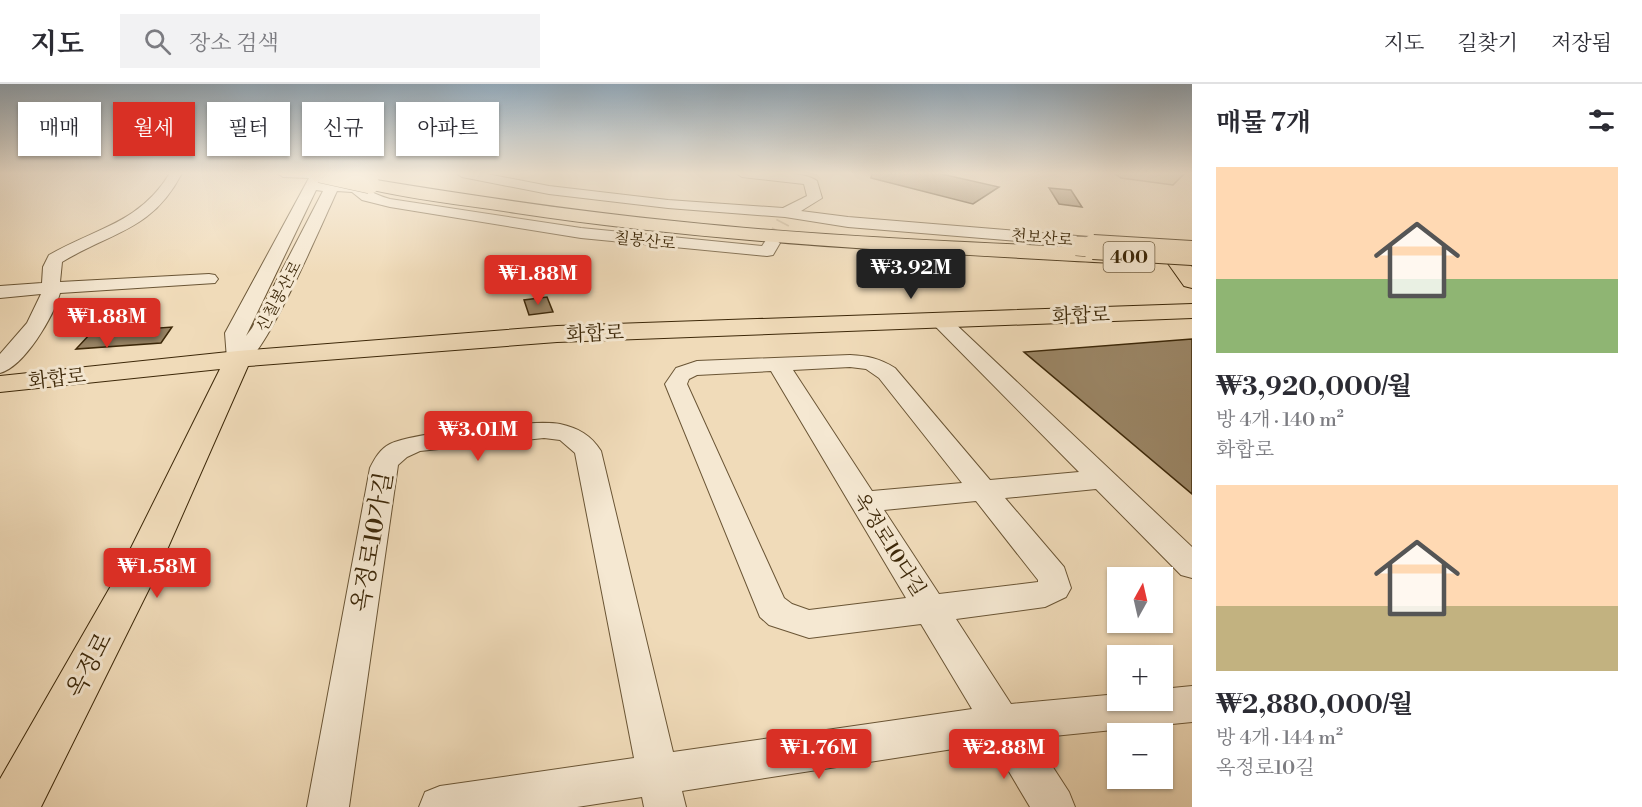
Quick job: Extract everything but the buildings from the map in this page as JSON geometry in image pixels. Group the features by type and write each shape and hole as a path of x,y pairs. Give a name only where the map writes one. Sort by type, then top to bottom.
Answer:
{"highway":[{"name":"400","path":"521,207 696,229 871,243 1187,254"},
{"name":"400","path":"586,207 623,214 705,223 1072,249"}],"main road":[{"path":"1187,254 1192,281"},
{"name":"화합로","path":"0,384 245,341 557,334 1192,311"},
{"name":"옥정로","path":"13,807 136,577 245,341"}],"street":[{"path":"0,366 37,326 51,290 51,264 55,259 131,223 153,207"},
{"name":"신칠봉산로","path":"245,341 278,254 302,207"},
{"name":"신칠봉산로","path":"245,341 301,252 323,207"},
{"name":"칠봉산로","path":"412,207 609,236 769,247"},
{"name":"천보산로","path":"691,207 784,218 1089,241 1187,254"},
{"path":"784,218 801,207"},
{"path":"0,292 51,290 129,282 210,279"},
{"path":"940,320 1192,566"},
{"path":"850,361 880,367 982,491 1053,576 1055,588 1045,594 809,624 781,615 772,607 676,384 678,377 688,370 778,364 850,361"},
{"name":"옥정로10다길","path":"778,364 930,609 1004,723 1054,807"},
{"name":"옥정로10가길","path":"328,807 383,468 388,457 400,448 420,443 533,431 563,431 578,439 588,451 662,791"},
{"path":"863,502 1102,479"},
{"path":"440,807 662,791 1004,723 1192,704"}],"tunnel":[{"path":"772,243 783,222"}]}
